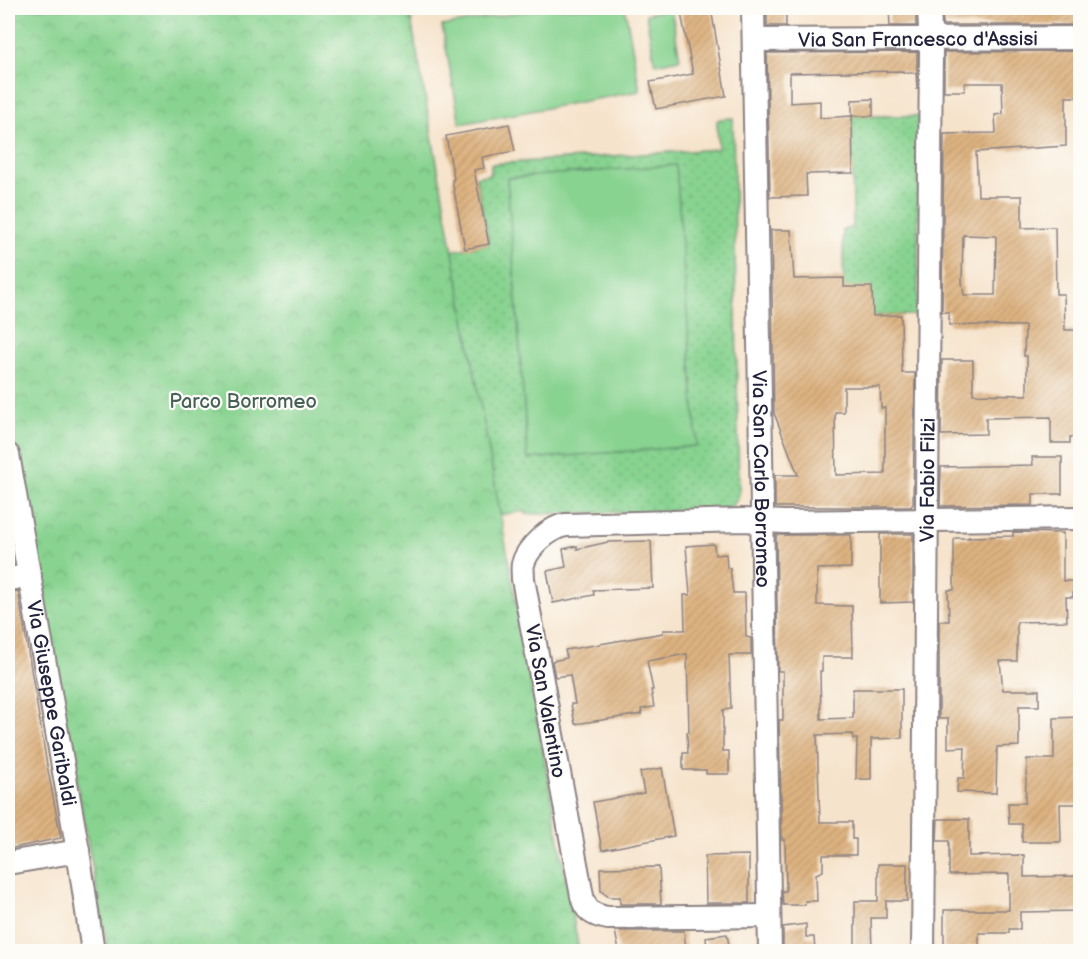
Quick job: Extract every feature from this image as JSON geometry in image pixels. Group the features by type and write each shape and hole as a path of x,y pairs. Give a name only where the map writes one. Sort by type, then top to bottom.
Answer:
{"street":[{"name":"Via San Carlo Borromeo","path":"753,8 770,951"},
{"name":"Via Fabio Filzi","path":"923,951 932,51 929,8"},
{"name":"Via San Francesco d'Assisi","path":"754,40 1080,38"},
{"name":"Via Giuseppe Garibaldi","path":"8,455 78,851 93,951"},
{"path":"762,521 1080,518"},
{"name":"Via San Valentino","path":"762,521 559,526 548,532 531,550 523,564 522,571 586,908 596,916 608,918 769,915"},
{"path":"8,579 30,576"},
{"path":"8,863 78,851"}],"green space":[{"name":"Parco Borromeo","path":"8,8 409,8 579,951 108,951 8,414"},
{"path":"544,8 625,8 640,91 460,124 442,26"},
{"path":"671,9 680,59 655,64 646,14"},
{"path":"852,116 919,116 918,315 844,316 843,229 853,228"},
{"path":"733,118 739,497 729,510 526,514 525,511 499,515 451,251 489,244 476,177 491,174 491,164 718,149 717,121"},
{"path":"676,165 697,446 528,459 507,178"}],"building":[{"path":"680,8 711,8 726,96 656,109 650,82 693,74"},
{"path":"767,8 786,8 786,26 767,26"},
{"path":"889,8 916,8 916,26 890,26"},
{"path":"942,8 1080,8 1080,25 943,25"},
{"path":"1080,51 1080,97 1066,97 1066,146 976,152 978,196 1022,196 1022,228 1055,227 1056,294 1064,294 1065,330 1080,330 1080,437 1070,437 1070,443 1051,443 1051,417 986,418 986,434 941,435 942,360 973,360 973,394 1027,395 1027,356 1024,356 1025,326 949,325 949,312 942,312 944,134 996,133 995,115 1003,114 1002,83 965,83 965,91 944,91 944,52","holes":["963,235 996,236 995,295 964,295"]},
{"path":"917,52 917,90 916,73 903,73 903,71 790,73 790,103 820,101 820,118 852,116 853,173 806,174 807,196 770,197 767,53"},
{"path":"873,99 873,116 852,116 852,100"},
{"path":"509,124 515,151 482,157 484,168 474,170 489,244 465,249 446,136"},
{"path":"771,230 791,230 794,279 844,278 844,287 872,287 873,316 901,315 902,373 915,373 913,504 911,507 775,507 775,475 798,475 774,413","holes":["844,387 880,387 881,408 885,408 885,474 836,475 835,412 844,412"]},
{"path":"1032,457 1062,457 1062,494 1033,494 1033,505 940,506 941,467 1033,465"},
{"path":"1013,532 1063,533 1063,581 1073,581 1073,597 1066,597 1067,621 1017,622 1017,661 1000,661 1003,690 1039,690 1039,706 1019,706 1019,746 997,747 996,793 957,792 958,778 964,778 965,747 948,748 948,719 939,719 939,621 949,621 948,590 954,590 954,541 955,538 1013,536"},
{"path":"880,534 913,534 913,602 880,603"},
{"path":"776,535 851,535 851,568 817,569 817,605 852,606 853,657 822,657 821,719 853,718 853,689 902,689 902,738 871,739 871,779 856,779 857,739 853,739 853,734 817,735 820,822 852,822 852,839 856,839 856,855 823,855 823,871 816,874 817,901 805,901 805,905 783,905 782,891 786,891 785,840 782,840 779,720 783,720 783,671 778,671"},
{"path":"651,541 653,588 593,590 594,595 553,603 547,571 566,567 563,549 577,546 577,549 608,542"},
{"path":"714,544 715,555 726,554 733,593 745,593 746,637 751,638 751,655 729,655 731,709 723,710 723,751 729,751 729,774 706,774 706,770 683,770 683,753 688,753 687,732 689,732 687,654 647,661 654,707 641,709 642,714 575,724 571,704 575,704 570,675 555,677 552,661 567,658 565,650 663,633 663,630 685,630 684,595 690,595 686,546"},
{"path":"18,591 61,838 8,849 8,814 12,813 8,785 8,592"},
{"path":"1080,717 1080,804 1060,804 1061,842 1022,842 1022,824 1009,824 1008,803 1025,803 1027,759 1054,759 1054,718"},
{"path":"662,768 674,836 602,850 593,802 644,793 640,772"},
{"path":"938,819 969,819 969,856 1024,855 1024,877 1080,876 1080,911 1020,912 1020,929 1009,929 1009,933 979,933 979,946 969,946 969,951 944,951 944,910 1009,910 1009,874 949,875 949,841 937,841"},
{"path":"749,855 749,903 706,903 705,856"},
{"path":"878,864 907,864 907,901 886,901 886,918 871,918 872,951 855,951 855,901 878,901"},
{"path":"659,867 661,904 620,904 620,897 609,897 601,891 600,868"},
{"path":"806,924 806,937 814,937 815,951 783,951 783,927"},
{"path":"615,931 684,931 686,951 619,951"},
{"path":"727,934 730,951 707,951 706,937"}]}
